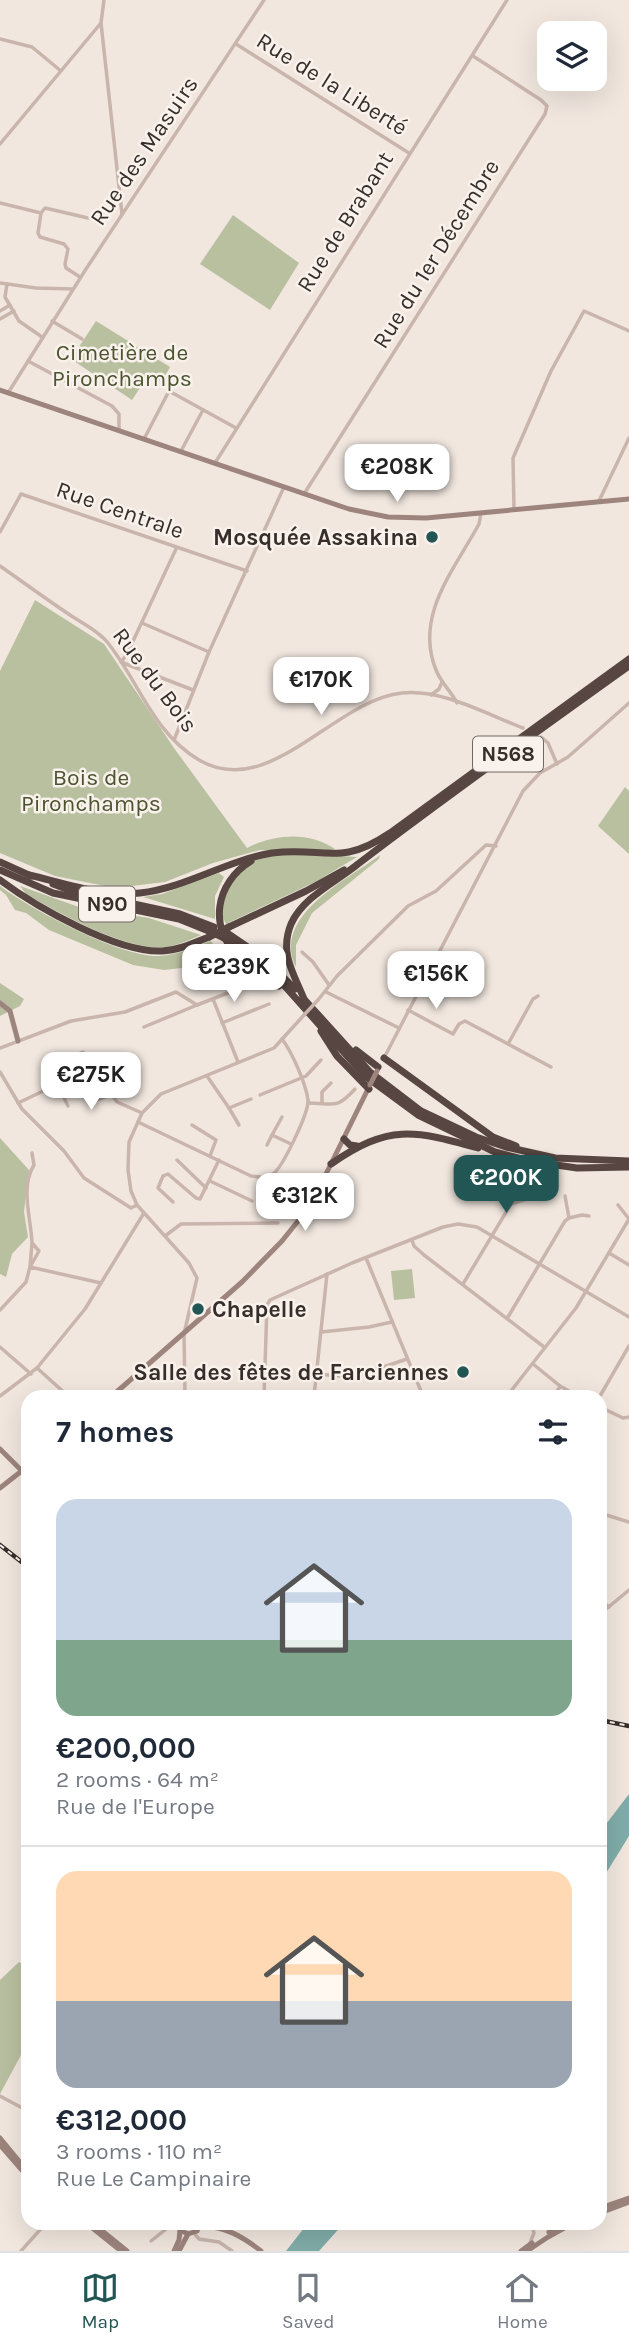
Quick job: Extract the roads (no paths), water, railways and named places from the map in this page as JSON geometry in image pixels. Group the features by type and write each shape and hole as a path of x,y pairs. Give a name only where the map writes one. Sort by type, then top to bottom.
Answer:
{"highway":[{"name":"N568","path":"261,856 285,852 345,854 364,849 390,833 629,659"},
{"name":"N568","path":"375,851 629,666"},
{"path":"0,880 48,912 83,928 139,948 167,950 213,932 229,934 375,851"},
{"path":"304,999 288,962 286,946 291,924 309,901 375,851"},
{"path":"29,876 114,893 138,893 166,888 261,856"},
{"path":"261,856 240,868 227,883 220,902 220,923 228,943 241,959 292,994"},
{"name":"N90","path":"0,862 69,890 180,914 213,932"},
{"name":"N90","path":"0,870 53,893 179,919 213,932 229,934 265,959 304,999 365,1076 418,1115 495,1152 529,1161 577,1168 629,1167"},
{"name":"N90","path":"229,934 262,963 370,1072 421,1111 476,1137 539,1155 578,1160 629,1161"},
{"path":"323,1024 345,1037 377,1069"},
{"path":"323,1024 324,1039 337,1056 370,1087"},
{"path":"384,1058 493,1137 539,1155"},
{"path":"331,1164 360,1146 385,1136 413,1133 495,1152"},
{"path":"344,1139 350,1145 360,1146"}],"main road":[{"path":"0,390 349,509 387,517 426,518 629,499"},
{"path":"0,1003 10,1011 19,1041"},
{"path":"120,1390 242,1282 302,1216 384,1058"},
{"path":"0,1449 21,1467"},
{"path":"2,1487 21,1474"},
{"path":"0,2138 21,2165"},
{"path":"0,2145 21,2167"},
{"path":"607,2208 629,2200"},
{"path":"95,2230 121,2251"},
{"path":"101,2230 127,2251"},
{"path":"176,2251 179,2230"},
{"path":"185,2230 191,2234"},
{"path":"176,2251 195,2230"},
{"path":"228,2230 261,2251"},
{"path":"528,2248 552,2230"},
{"path":"521,2251 561,2230"}],"street":[{"path":"104,0 101,23 122,216"},
{"name":"Rue des Masuirs","path":"8,393 80,277 264,0"},
{"name":"Rue de Brabant","path":"214,464 507,0"},
{"path":"0,144 101,23"},
{"path":"0,39 32,47 61,71"},
{"name":"Rue de la Liberté","path":"236,44 409,153"},
{"name":"Rue du 1er Décembre","path":"304,494 545,114 547,106 541,100 473,56"},
{"path":"0,203 41,213"},
{"path":"80,277 66,268 68,249 64,244 40,237 38,233 41,213 45,208 88,218"},
{"path":"0,282 36,288 73,289"},
{"path":"7,284 5,297 19,321 43,337"},
{"path":"0,312 10,306"},
{"path":"0,318 14,311"},
{"path":"514,511 513,458 551,372 584,311 629,331"},
{"path":"52,321 82,338"},
{"path":"28,361 112,407 119,414 119,431"},
{"path":"144,440 169,391 236,428"},
{"path":"180,452 203,410"},
{"path":"598,502 629,438"},
{"path":"174,740 209,652 284,487"},
{"name":"Rue Centrale","path":"0,532 21,494 247,571"},
{"path":"457,703 442,682 430,653 429,630 433,609 479,524 481,513"},
{"path":"176,549 121,662 193,690"},
{"name":"Rue du Bois","path":"0,566 107,640 141,697 174,740 199,760 210,764 234,769 253,768 270,762 377,698 410,692 457,703 523,728"},
{"path":"142,623 209,652"},
{"path":"431,695 439,689 442,682"},
{"path":"384,1058 523,791 540,773 584,744 629,704"},
{"path":"541,737 548,743 556,764"},
{"path":"185,1390 184,1334 197,1278 189,1263 137,1205 131,1191 128,1170 129,1142 142,1113 161,1094 274,1048 329,985 408,906 436,891 486,845 496,846"},
{"path":"302,952 313,962 329,985"},
{"path":"144,1027 246,986"},
{"path":"325,991 399,1028"},
{"path":"1,1047 71,1021 125,1012 176,992 197,1005"},
{"path":"508,1044 533,999 538,996"},
{"path":"213,999 238,1062"},
{"path":"222,1023 269,1004"},
{"path":"408,1010 453,1034 459,1024 465,1021 551,1067"},
{"path":"264,1197 307,1111 308,1103 301,1078 282,1039"},
{"path":"68,1106 52,1068 54,1064 83,1052 122,1106 142,1113"},
{"path":"260,1095 306,1076 321,1060"},
{"path":"0,1072 18,1103 38,1127 64,1151 88,1182 131,1208 137,1205"},
{"path":"207,1076 239,1125"},
{"path":"63,1096 102,1080"},
{"path":"322,1103 322,1092 331,1083"},
{"path":"18,1103 58,1084"},
{"path":"88,1085 93,1101 112,1094"},
{"path":"308,1103 338,1105 355,1089"},
{"path":"229,1108 251,1098"},
{"path":"267,1145 282,1117"},
{"path":"138,1122 251,1176 262,1178 276,1171"},
{"path":"192,1125 214,1137 216,1144 210,1156"},
{"path":"272,1135 291,1144"},
{"path":"0,1310 26,1282 30,1267 32,1242 27,1200 30,1171 34,1165 32,1153"},
{"path":"177,1160 206,1188"},
{"path":"173,1202 158,1188 165,1175 168,1174 200,1199 219,1160"},
{"path":"500,1177 511,1204"},
{"path":"210,1181 253,1201"},
{"path":"463,1284 511,1204 538,1195"},
{"path":"565,1196 569,1218"},
{"path":"512,1390 576,1308 629,1219 618,1205"},
{"path":"0,1396 37,1368 85,1309 144,1213"},
{"path":"507,1317 565,1221 582,1215 589,1216"},
{"path":"165,1236 181,1224 278,1223"},
{"path":"264,1390 267,1305 276,1297 454,1224 477,1227 493,1235 629,1317"},
{"path":"412,1240 414,1246 544,1347"},
{"path":"30,1267 39,1251 32,1242"},
{"path":"609,1253 629,1265"},
{"path":"366,1258 420,1390"},
{"path":"30,1267 103,1283"},
{"path":"315,1390 327,1274"},
{"path":"321,1332 392,1322"},
{"path":"603,1390 629,1346"},
{"path":"0,1347 31,1374"},
{"path":"316,1374 354,1377 407,1359"},
{"path":"533,1364 567,1390"},
{"path":"37,1368 61,1390"},
{"path":"557,1390 560,1386"},
{"path":"607,1410 623,1418 629,1417"},
{"path":"607,1515 629,1522"},
{"path":"609,1607 629,1590"},
{"path":"0,2096 21,2106"},
{"path":"21,2251 40,2230"},
{"path":"152,2241 165,2230"},
{"path":"528,2248 533,2230"},
{"path":"191,2234 199,2239 219,2242 232,2251"}],"water":[{"path":"629,1794 629,1836 607,1872 607,1823"},
{"path":"302,2230 338,2230 319,2251 286,2251"}],"railway":[{"path":"0,1545 21,1562"},
{"path":"607,1721 629,1726"}],"place":[{"name":"Mosquée Assakina","path":"432,537"},
{"name":"Chapelle","path":"198,1309"},
{"name":"Salle des fêtes de Farciennes","path":"463,1372"}],"park label":[{"name":"Cimetière de Pironchamps","path":"122,365"},
{"name":"Bois de Pironchamps","path":"91,790"}]}
